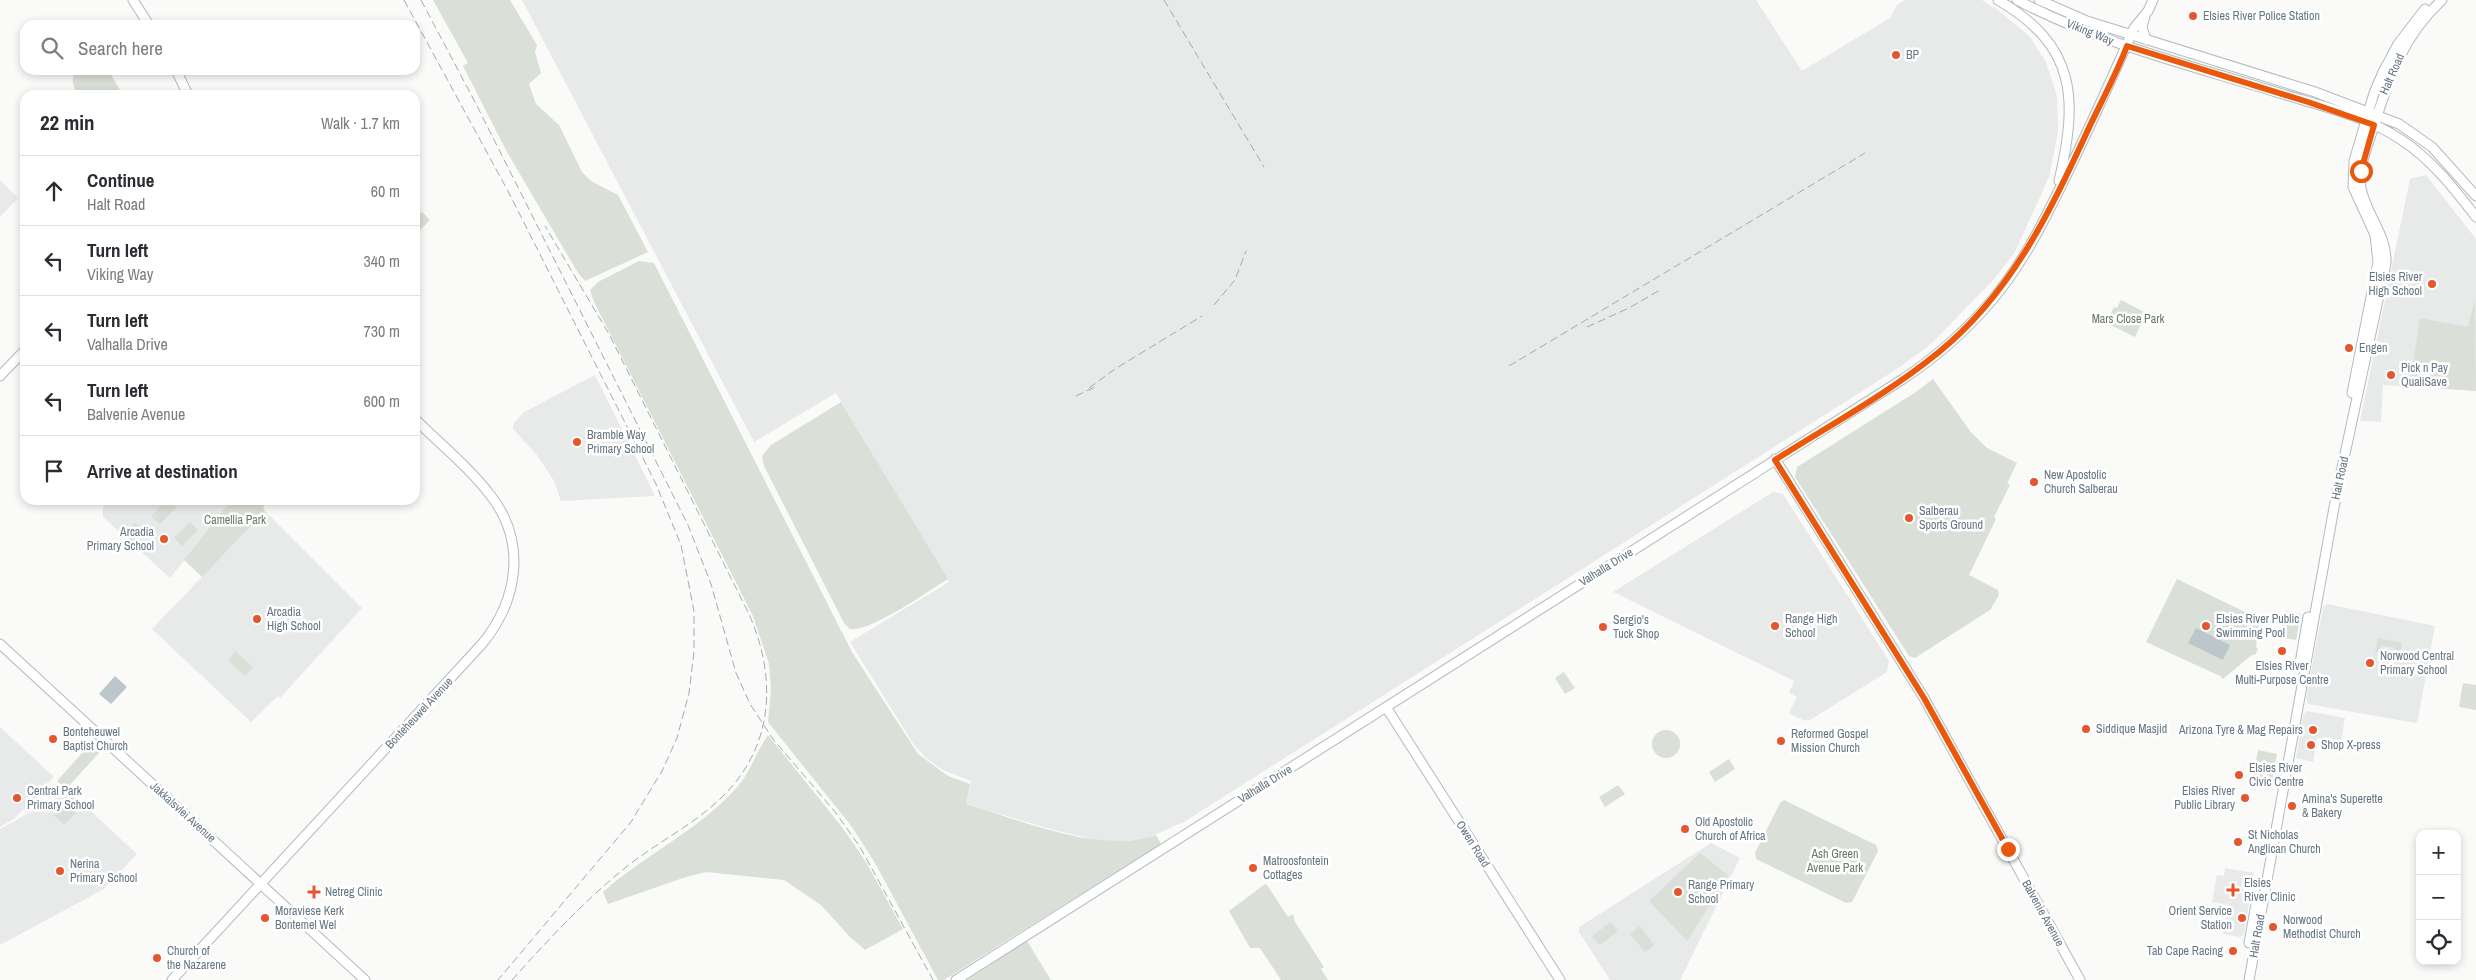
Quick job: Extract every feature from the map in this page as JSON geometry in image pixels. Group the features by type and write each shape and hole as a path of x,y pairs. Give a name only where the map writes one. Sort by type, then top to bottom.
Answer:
{"street":[{"path":"134,0 146,20"},
{"path":"1998,0 2024,16 2042,33 2056,55 2066,81 2071,114 2068,142 2051,208"},
{"name":"Viking Way","path":"2017,0 2086,31 2127,46 2374,125 2398,137 2430,162 2476,216"},
{"name":"Viking Way","path":"2039,0 2087,22 2315,92 2377,115 2408,129 2432,147 2476,196"},
{"path":"2146,40 2142,27 2153,0"},
{"name":"Halt Road","path":"2242,980 2331,491 2377,272 2376,241 2356,196 2352,181 2354,161 2368,111 2382,72 2398,44 2434,0"},
{"name":"Halt Road","path":"2249,980 2337,491 2386,263 2384,241 2365,200 2360,182 2361,166 2384,89 2403,48 2425,18 2442,0"},
{"name":"Valhalla Drive","path":"956,980 1902,379 1951,342 1979,315 2003,287 2030,247 2051,208 2130,36 2136,24 2146,14"},
{"path":"178,75 186,90"},
{"path":"0,376 20,355"},
{"name":"Bonteheuwel Avenue","path":"172,980 482,644 494,629 507,603 513,582 513,552 501,511 482,486 420,425"},
{"name":"Balvenie Avenue","path":"1775,460 1924,698 2080,980"},
{"name":"Jakkalsvlei Avenue","path":"0,644 365,980"},
{"name":"Owen Road","path":"1386,707 1560,980"}],"shaded area":[{"path":"522,0 1756,0 1802,71 1890,18 1897,5 1905,0 1982,0 1998,10 2030,37 2046,62 2057,96 2058,133 2049,177 2015,252 1995,278 1931,344 1900,367 1184,822 1147,838 1109,843 1054,830 966,804 971,781 943,770 926,758 914,745 850,642 949,582 836,393 754,442"},
{"name":"Elsies River High School","path":"2426,175 2476,239 2476,391 2383,385 2381,422 2360,421 2410,179"},
{"path":"0,180 18,198 0,217"},
{"name":"Bramble Way Primary School","path":"595,375 655,496 561,501 554,481 537,455 513,429 513,424 524,412"},
{"name":"Range High School","path":"1773,492 1783,494 1889,661 1887,672 1810,720 1803,720 1789,713 1797,697 1789,693 1794,681 1613,592"},
{"name":"Arcadia Primary School","path":"105,505 228,505 170,578 103,517 103,507"},
{"name":"Arcadia High School","path":"265,511 362,608 280,698 278,696 251,722 152,629"},
{"name":"Norwood Central Primary School","path":"2327,604 2435,626 2416,723 2308,704 2306,699 2323,607"},
{"path":"2196,628 2230,645 2223,660 2188,643"},
{"path":"115,676 127,687 111,704 99,694"},
{"path":"2307,711 2345,718 2341,741 2317,738 2313,762 2296,758 2303,715"},
{"name":"Central Park Primary School","path":"0,727 54,777 14,819 0,827"},
{"name":"Nerina Primary School","path":"69,791 137,854 104,889 0,945 0,829"},
{"name":"Range Primary School","path":"1711,843 1740,858 1680,980 1610,980 1579,932 1579,927"},
{"name":"Elsies River Clinic","path":"2225,868 2254,873 2244,934 2240,937 2223,934 2228,905 2212,902 2217,875 2224,876"}],"green space":[{"path":"433,0 510,0 537,45 535,52 541,73 529,84 536,104 559,125 582,172 591,181 618,195 648,252 585,281 578,273 507,152 463,66 468,63"},
{"path":"74,75 111,75 120,90 77,90 73,83"},
{"path":"422,212 430,220 420,230 420,214"},
{"path":"639,261 654,263 852,652 918,754 948,776 970,784 966,804 1061,833 1110,841 1134,840 1156,835 1161,844 944,980 938,980 875,863 852,827 768,722 771,690 769,664 753,616 594,302 590,290 598,282"},
{"path":"2475,299 2476,391 2410,386 2420,318 2468,327"},
{"name":"Mars Close Park","path":"2121,300 2146,313 2135,337 2109,324 2114,307 2117,308"},
{"name":"Salberau Sports Ground","path":"1933,379 1970,431 1987,448 2017,463 2007,483 2010,485 1994,517 1996,519 1969,575 1998,590 1999,595 1990,610 1915,658 1909,656 1795,477 1797,467 1916,392"},
{"path":"841,402 948,579 885,618 859,628 850,629 844,623 764,466 762,456 771,445"},
{"path":"162,505 173,505 176,508 160,524 151,516"},
{"name":"Camellia Park","path":"227,505 265,505 263,507 265,511 202,577 184,560"},
{"path":"190,522 198,530 182,546 174,538"},
{"path":"135,523 144,531 132,543 124,535"},
{"name":"Elsies River Public Swimming Pool","path":"2177,579 2247,613 2253,614 2254,611 2257,612 2257,620 2259,621 2256,647 2258,649 2255,655 2253,654 2223,679 2146,642"},
{"path":"2285,611 2301,614 2296,640 2280,637"},
{"path":"2378,638 2402,643 2400,656 2394,655 2395,648 2381,645 2379,653 2375,652"},
{"path":"235,651 253,667 245,676 228,660"},
{"path":"1564,672 1575,688 1565,694 1555,678"},
{"path":"2463,683 2476,685 2476,710 2459,707"},
{"path":"1666,730 1676,734 1680,744 1676,754 1666,758 1656,754 1652,744 1656,734"},
{"path":"768,735 842,827 866,862 903,929 865,950 850,937 821,905 784,880 706,872 608,904 603,892 637,865 691,828 724,801 747,773"},
{"path":"91,743 100,752 66,789 57,781"},
{"path":"2258,750 2277,754 2272,780 2253,776"},
{"path":"1729,759 1735,769 1715,782 1709,772"},
{"path":"1618,785 1625,794 1605,807 1599,797"},
{"path":"72,797 82,806 64,825 54,816"},
{"name":"Ash Green Avenue Park","path":"1784,800 1876,845 1878,851 1852,902 1846,903 1756,859 1755,853 1780,803"},
{"path":"1700,853 1728,875 1687,941 1649,901"},
{"path":"1265,884 1288,917 1293,914 1295,922 1324,967 1321,969 1328,980 1281,980 1260,948 1250,948 1229,911"},
{"path":"1611,922 1618,931 1600,945 1592,936"},
{"path":"1640,926 1654,945 1645,952 1630,934"},
{"path":"1027,941 1051,980 967,980"}],"railway":[{"path":"404,0 415,20"},
{"path":"421,0 475,102 688,525 711,584 736,673 750,704 773,739 836,813 860,847 933,980"},
{"path":"1164,0 1264,167"},
{"path":"420,29 509,193 656,484 681,545 694,611 694,652 689,693 677,738 662,771 631,822 498,980"},
{"path":"1509,366 1865,153"},
{"path":"512,980 595,894 635,860 701,815 732,787 747,765 758,741 765,717 767,691 758,638 748,612 609,334 545,226"},
{"path":"1214,305 1235,280 1246,251"},
{"path":"1587,327 1629,308 1660,290"},
{"path":"1089,388 1115,369 1202,316"},
{"path":"1076,396 1097,386"}],"place":[{"name":"Elsies River Police Station","path":"2193,16"},
{"name":"BP","path":"1896,55"},
{"name":"Elsies River High School","path":"2432,284"},
{"name":"Engen","path":"2349,348"},
{"name":"Pick n Pay QualiSave","path":"2391,375"},
{"name":"Bramble Way Primary School","path":"577,442"},
{"name":"New Apostolic Church Salberau","path":"2034,482"},
{"name":"Salberau Sports Ground","path":"1909,518"},
{"name":"Arcadia Primary School","path":"164,539"},
{"name":"Arcadia High School","path":"257,619"},
{"name":"Range High School","path":"1775,626"},
{"name":"Elsies River Public Swimming Pool","path":"2206,626"},
{"name":"Sergio's Tuck Shop","path":"1603,627"},
{"name":"Elsies River Multi-Purpose Centre","path":"2282,651"},
{"name":"Norwood Central Primary School","path":"2370,663"},
{"name":"Siddique Masjid","path":"2086,729"},
{"name":"Arizona Tyre & Mag Repairs","path":"2313,730"},
{"name":"Bonteheuwel Baptist Church","path":"53,739"},
{"name":"Reformed Gospel Mission Church","path":"1781,741"},
{"name":"Shop X-press","path":"2311,745"},
{"name":"Elsies River Civic Centre","path":"2239,775"},
{"name":"Central Park Primary School","path":"17,798"},
{"name":"Elsies River Public Library","path":"2245,798"},
{"name":"Amina's Superette & Bakery","path":"2292,806"},
{"name":"Old Apostolic Church of Africa","path":"1685,829"},
{"name":"St Nicholas Anglican Church","path":"2238,842"},
{"name":"Matroosfontein Cottages","path":"1253,868"},
{"name":"Nerina Primary School","path":"60,871"},
{"name":"Elsies River Clinic","path":"2233,890"},
{"name":"Netreg Clinic","path":"314,892"},
{"name":"Range Primary School","path":"1678,892"},
{"name":"Moraviese Kerk Bontemel Wel","path":"265,918"},
{"name":"Orient Service Station","path":"2242,918"},
{"name":"Norwood Methodist Church","path":"2273,927"},
{"name":"Tab Cape Racing","path":"2233,951"},
{"name":"Church of the Nazarene","path":"157,958"}],"route":[{"path":"2008,849 1924,698 1775,460 1918,369 1951,342 1994,298 2030,247 2051,208 2127,46 2308,102 2374,125 2361,171"}]}
